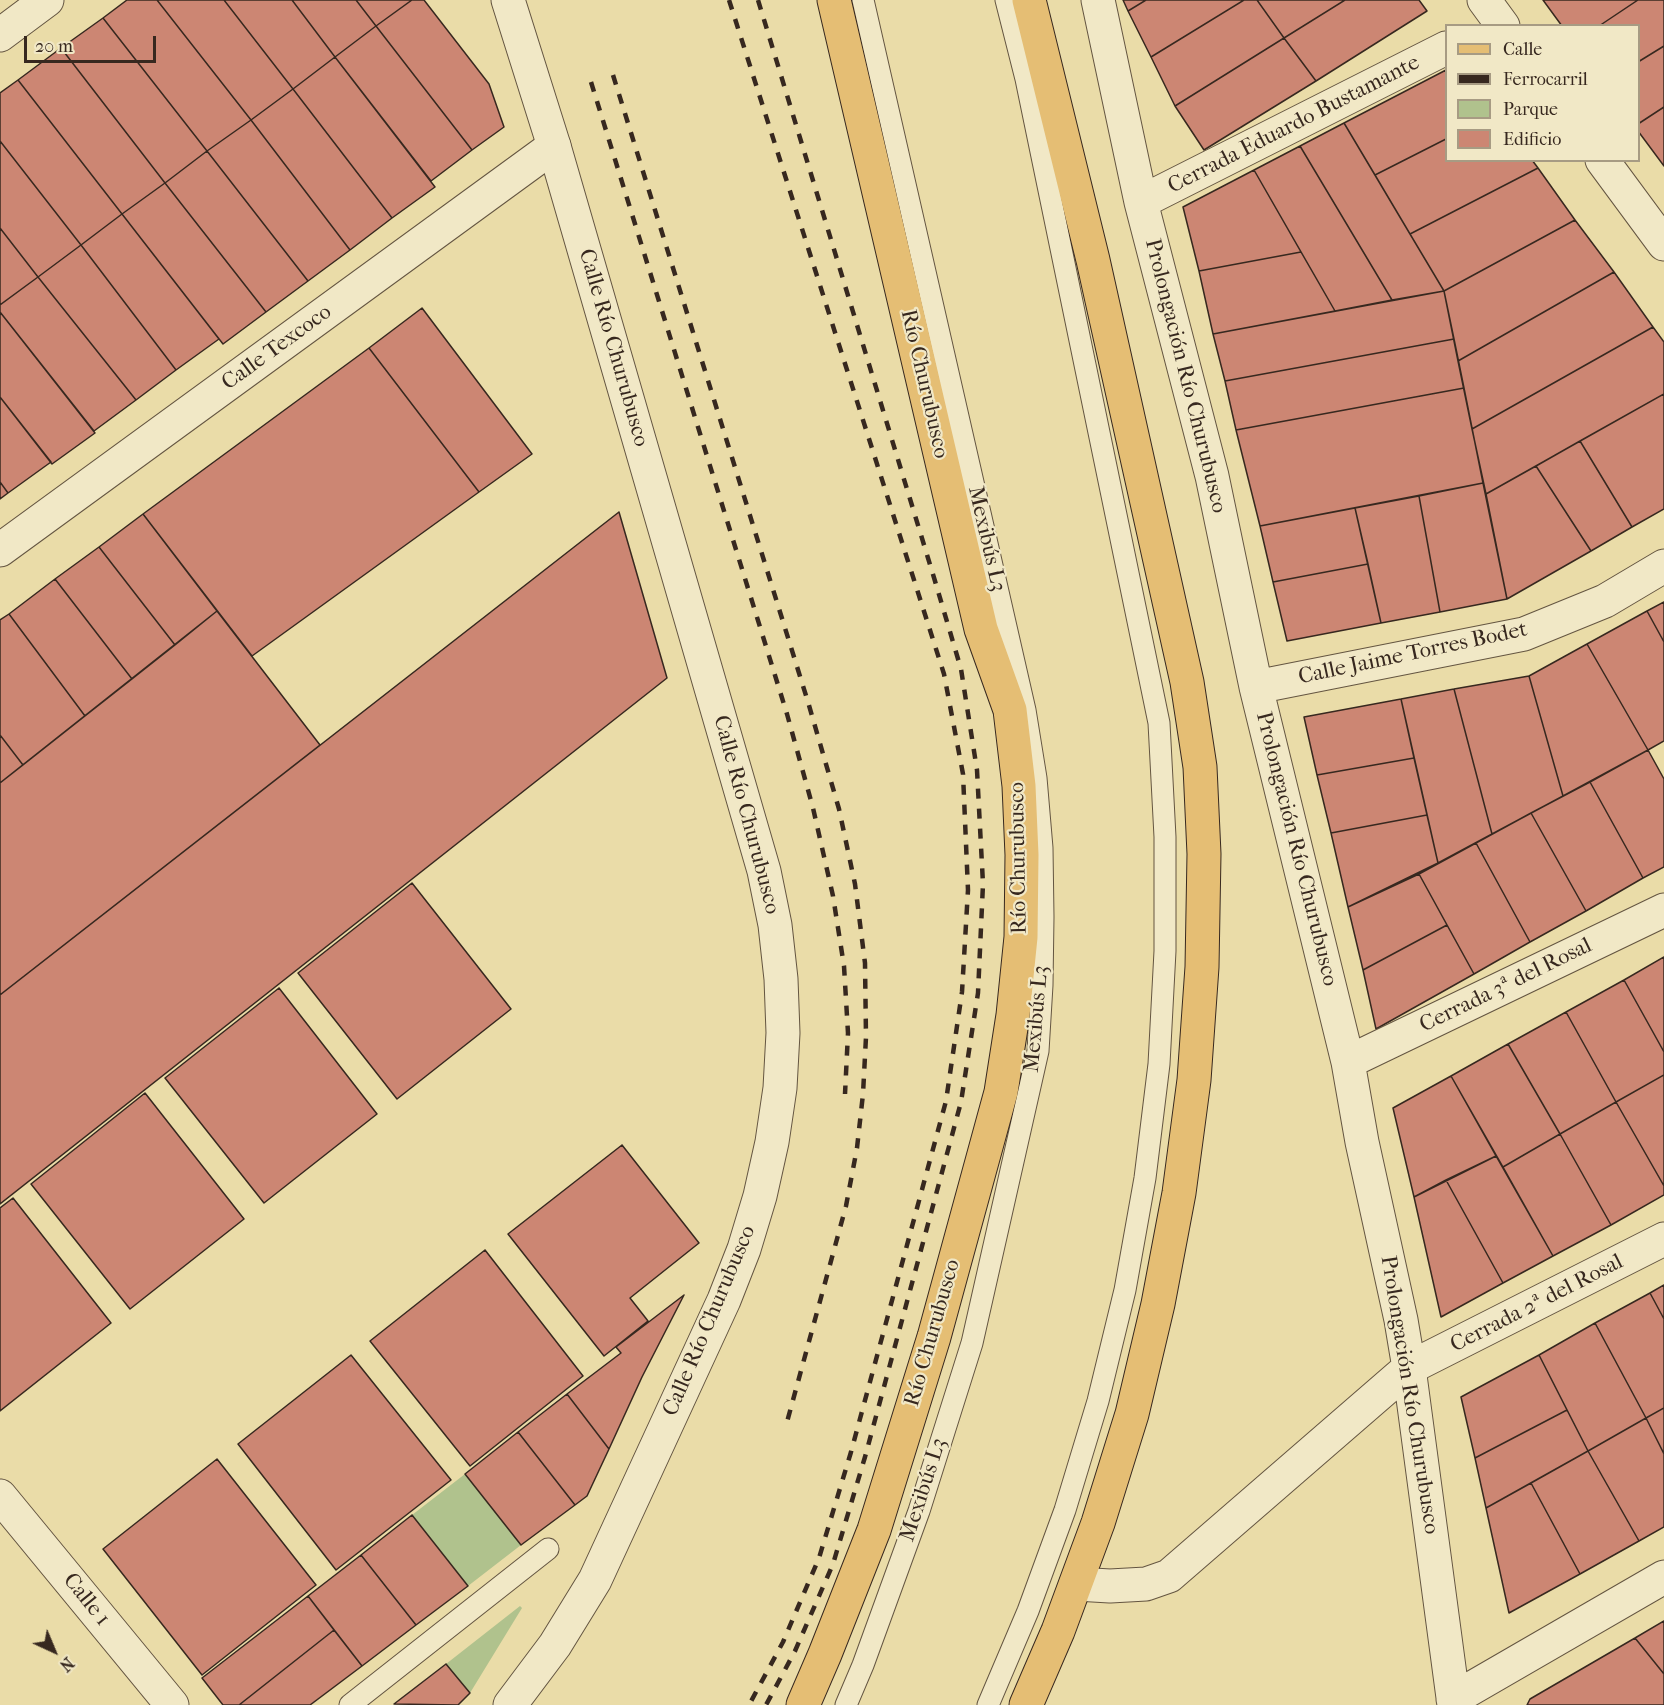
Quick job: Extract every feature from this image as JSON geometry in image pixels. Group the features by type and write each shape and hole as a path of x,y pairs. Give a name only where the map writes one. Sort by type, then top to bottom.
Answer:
{"main road":[{"name":"Río Churubusco","path":"802,1705 825,1654 874,1530 934,1337 1002,1092 1021,937 1022,855 1019,786 1010,710 981,629 834,0"},
{"path":"1026,1705 1058,1631 1098,1523 1132,1414 1158,1304 1179,1193 1195,1069 1203,968 1204,854 1200,767 1187,682 1093,260 1029,0"}],"street":[{"path":"0,35 47,0"},
{"name":"Calle Río Churubusco","path":"508,0 554,146 764,871 775,925 781,978 783,1033 780,1088 772,1142 760,1196 744,1249 724,1300 595,1580 555,1645 510,1705"},
{"name":"Prolongación Río Churubusco","path":"1098,0 1141,202 1212,476 1256,687 1348,1062 1362,1142 1401,1320 1409,1368 1453,1702"},
{"name":"Cerrada Eduardo Bustamante","path":"1141,202 1445,49"},
{"name":"Calle Texcoco","path":"0,550 554,146"},
{"path":"1603,162 1664,244"},
{"name":"Calle Jaime Torres Bodet","path":"1256,687 1524,633 1605,601 1664,566"},
{"name":"Cerrada 3ª del Rosal","path":"1348,1062 1664,910"},
{"name":"Cerrada 2ª del Rosal","path":"1076,1584 1110,1586 1146,1584 1169,1576 1409,1368 1664,1239"},
{"name":"Calle 1","path":"0,1496 162,1702"},
{"path":"1453,1702 1664,1577"}],"lane":[{"name":"Mexibús L3","path":"846,1705 863,1665 919,1511 972,1343 1038,1051 1043,917 1042,848 1036,778 1025,710 863,0"},
{"path":"988,1705 1028,1611 1065,1510 1098,1401 1125,1290 1145,1178 1156,1087 1165,951 1165,837 1159,723 1031,102 1006,0"},
{"path":"350,1705 548,1549"}],"green space":[{"path":"465,1474 521,1545 468,1586 412,1515"},
{"path":"520,1606 522,1608 470,1693 446,1664"}],"building":[{"path":"127,0 157,0 251,120 207,151 103,18"},
{"path":"157,0 224,0 293,89 251,120"},
{"path":"224,0 292,0 335,57 293,89"},
{"path":"292,0 356,0 376,26 335,57"},
{"path":"356,0 412,0 376,26"},
{"path":"412,0 424,0 489,84 504,127 472,150 376,26"},
{"path":"1123,0 1146,0 1128,11"},
{"path":"1146,0 1244,0 1151,57 1128,11"},
{"path":"1244,0 1257,0 1284,38 1175,106 1151,57"},
{"path":"1257,0 1345,0 1284,38"},
{"path":"1345,0 1419,0 1427,11 1316,81 1284,38"},
{"path":"1543,0 1638,0 1602,24 1561,24"},
{"path":"1638,0 1664,0 1664,46 1640,61 1640,24 1602,24"},
{"path":"103,18 207,151 165,183 61,48"},
{"path":"376,26 472,150 431,181 335,57"},
{"path":"1284,38 1316,81 1204,150 1175,106"},
{"path":"1664,46 1664,107 1640,123 1640,61"},
{"path":"61,48 165,183 122,214 18,80"},
{"path":"335,57 435,187 392,218 293,89"},
{"path":"1445,71 1445,140 1375,175 1344,123"},
{"path":"18,80 122,214 81,245 0,141 0,93"},
{"path":"293,89 392,218 350,250 251,120"},
{"path":"1664,107 1664,166 1640,134 1640,123"},
{"path":"251,120 350,250 308,281 207,151"},
{"path":"1344,123 1444,291 1392,300 1300,146"},
{"path":"1445,140 1445,162 1534,162 1538,168 1410,234 1375,175"},
{"path":"0,141 81,245 38,277 0,228"},
{"path":"1300,146 1392,300 1335,311 1254,170"},
{"path":"207,151 308,281 266,312 165,183"},
{"path":"1538,168 1575,220 1444,291 1410,234"},
{"path":"1254,170 1301,252 1199,271 1183,207"},
{"path":"165,183 266,312 223,344 122,214"},
{"path":"122,214 219,339 176,370 81,245"},
{"path":"1575,220 1614,272 1458,361 1444,291"},
{"path":"0,228 38,277 0,305"},
{"path":"81,245 176,370 136,400 38,277"},
{"path":"1301,252 1335,311 1213,334 1199,271"},
{"path":"1614,272 1653,327 1472,429 1458,361"},
{"path":"38,277 136,400 94,431 0,312 0,305"},
{"path":"1444,291 1454,339 1225,381 1213,334"},
{"path":"422,308 532,454 479,492 369,348"},
{"path":"0,312 95,433 52,464 0,397"},
{"path":"1653,327 1664,342 1664,394 1486,494 1472,429"},
{"path":"1454,339 1464,388 1236,430 1225,381"},
{"path":"369,348 479,492 252,656 143,514"},
{"path":"1464,388 1483,483 1260,526 1236,430"},
{"path":"1664,394 1664,509 1632,527 1580,441"},
{"path":"0,397 51,462 8,493 0,482"},
{"path":"1580,441 1632,527 1591,551 1536,466"},
{"path":"1536,466 1591,551 1507,599 1486,494"},
{"path":"0,482 8,493 0,499"},
{"path":"1483,483 1507,599 1440,612 1419,496"},
{"path":"1419,496 1440,612 1381,623 1355,508"},
{"path":"1355,508 1368,564 1273,582 1260,526"},
{"path":"619,512 667,678 0,1204 0,995"},
{"path":"143,514 217,611 175,645 99,547"},
{"path":"99,547 175,645 132,679 55,579"},
{"path":"1368,564 1381,623 1287,641 1273,582"},
{"path":"55,579 132,679 85,716 9,614"},
{"path":"1664,602 1664,642 1647,611"},
{"path":"217,611 320,745 0,995 0,783"},
{"path":"1647,611 1664,642 1664,741 1648,750 1587,644"},
{"path":"9,614 85,716 23,765 0,735 0,620"},
{"path":"1587,644 1648,750 1563,796 1529,676"},
{"path":"1529,676 1563,796 1492,834 1454,689"},
{"path":"1454,689 1492,834 1438,863 1401,699"},
{"path":"1401,699 1414,758 1317,775 1304,717"},
{"path":"0,735 23,765 0,783"},
{"path":"1648,750 1664,779 1664,867 1643,878 1590,782"},
{"path":"1414,758 1427,815 1331,833 1317,775"},
{"path":"1590,782 1643,878 1586,911 1531,813"},
{"path":"1531,813 1586,911 1530,942 1476,843"},
{"path":"1427,815 1438,863 1348,907 1331,833"},
{"path":"1476,843 1530,942 1474,974 1419,874"},
{"path":"1419,874 1447,925 1363,970 1348,907"},
{"path":"412,883 511,1009 397,1099 298,973"},
{"path":"1447,925 1474,974 1376,1029 1363,970"},
{"path":"1664,957 1664,1052 1624,980"},
{"path":"1624,980 1664,1052 1664,1075 1616,1102 1566,1012"},
{"path":"279,988 377,1114 264,1203 165,1078"},
{"path":"1566,1012 1616,1102 1560,1134 1508,1044"},
{"path":"1508,1044 1560,1134 1503,1167 1451,1076"},
{"path":"1664,1075 1664,1186 1616,1102"},
{"path":"1451,1076 1496,1156 1414,1197 1393,1108"},
{"path":"145,1093 244,1219 130,1309 31,1184"},
{"path":"1616,1102 1664,1186 1664,1195 1611,1225 1560,1134"},
{"path":"1560,1134 1611,1225 1553,1256 1503,1167"},
{"path":"622,1145 699,1243 630,1298 648,1321 604,1356 508,1234"},
{"path":"1496,1156 1553,1256 1503,1283 1446,1180"},
{"path":"1446,1180 1503,1283 1441,1317 1414,1197"},
{"path":"13,1198 111,1323 0,1411 0,1208"},
{"path":"485,1250 583,1376 470,1466 370,1341"},
{"path":"1664,1285 1664,1319 1650,1293"},
{"path":"1650,1293 1664,1319 1664,1408 1646,1418 1595,1323"},
{"path":"684,1295 642,1377 609,1449 567,1394 621,1353 616,1347"},
{"path":"1595,1323 1646,1418 1588,1451 1539,1355"},
{"path":"351,1355 451,1480 336,1570 238,1444"},
{"path":"1539,1355 1567,1410 1475,1458 1461,1397"},
{"path":"567,1394 609,1449 587,1496 575,1505 518,1432"},
{"path":"1664,1408 1664,1454 1646,1418"},
{"path":"1567,1410 1588,1451 1486,1508 1475,1458"},
{"path":"1646,1418 1664,1454 1664,1527 1639,1541 1588,1451"},
{"path":"518,1432 575,1505 521,1545 465,1474"},
{"path":"1588,1451 1639,1541 1580,1574 1531,1483"},
{"path":"217,1459 316,1585 202,1675 103,1549"},
{"path":"1531,1483 1580,1574 1509,1613 1486,1508"},
{"path":"412,1515 468,1586 416,1625 361,1555"},
{"path":"361,1555 416,1625 362,1666 308,1596"},
{"path":"308,1596 334,1630 239,1705 223,1705 202,1678"},
{"path":"1664,1621 1664,1674 1635,1638"},
{"path":"334,1630 362,1666 310,1705 239,1705"},
{"path":"1635,1638 1664,1674 1664,1705 1527,1705 1530,1699"},
{"path":"446,1664 470,1693 458,1705 394,1704"}],"railway":[{"path":"729,0 944,674 963,774 968,890 962,992 946,1101 851,1452 819,1558 783,1642 749,1705"},
{"path":"758,0 961,669 977,770 983,884 978,993 961,1102 865,1457 833,1564 795,1651 766,1705"},
{"path":"613,75 808,702 839,809 855,884 865,963 866,1037 857,1148 846,1206 787,1422"},
{"path":"591,82 787,714 813,808 833,896 844,966 848,1033 845,1094"}]}
